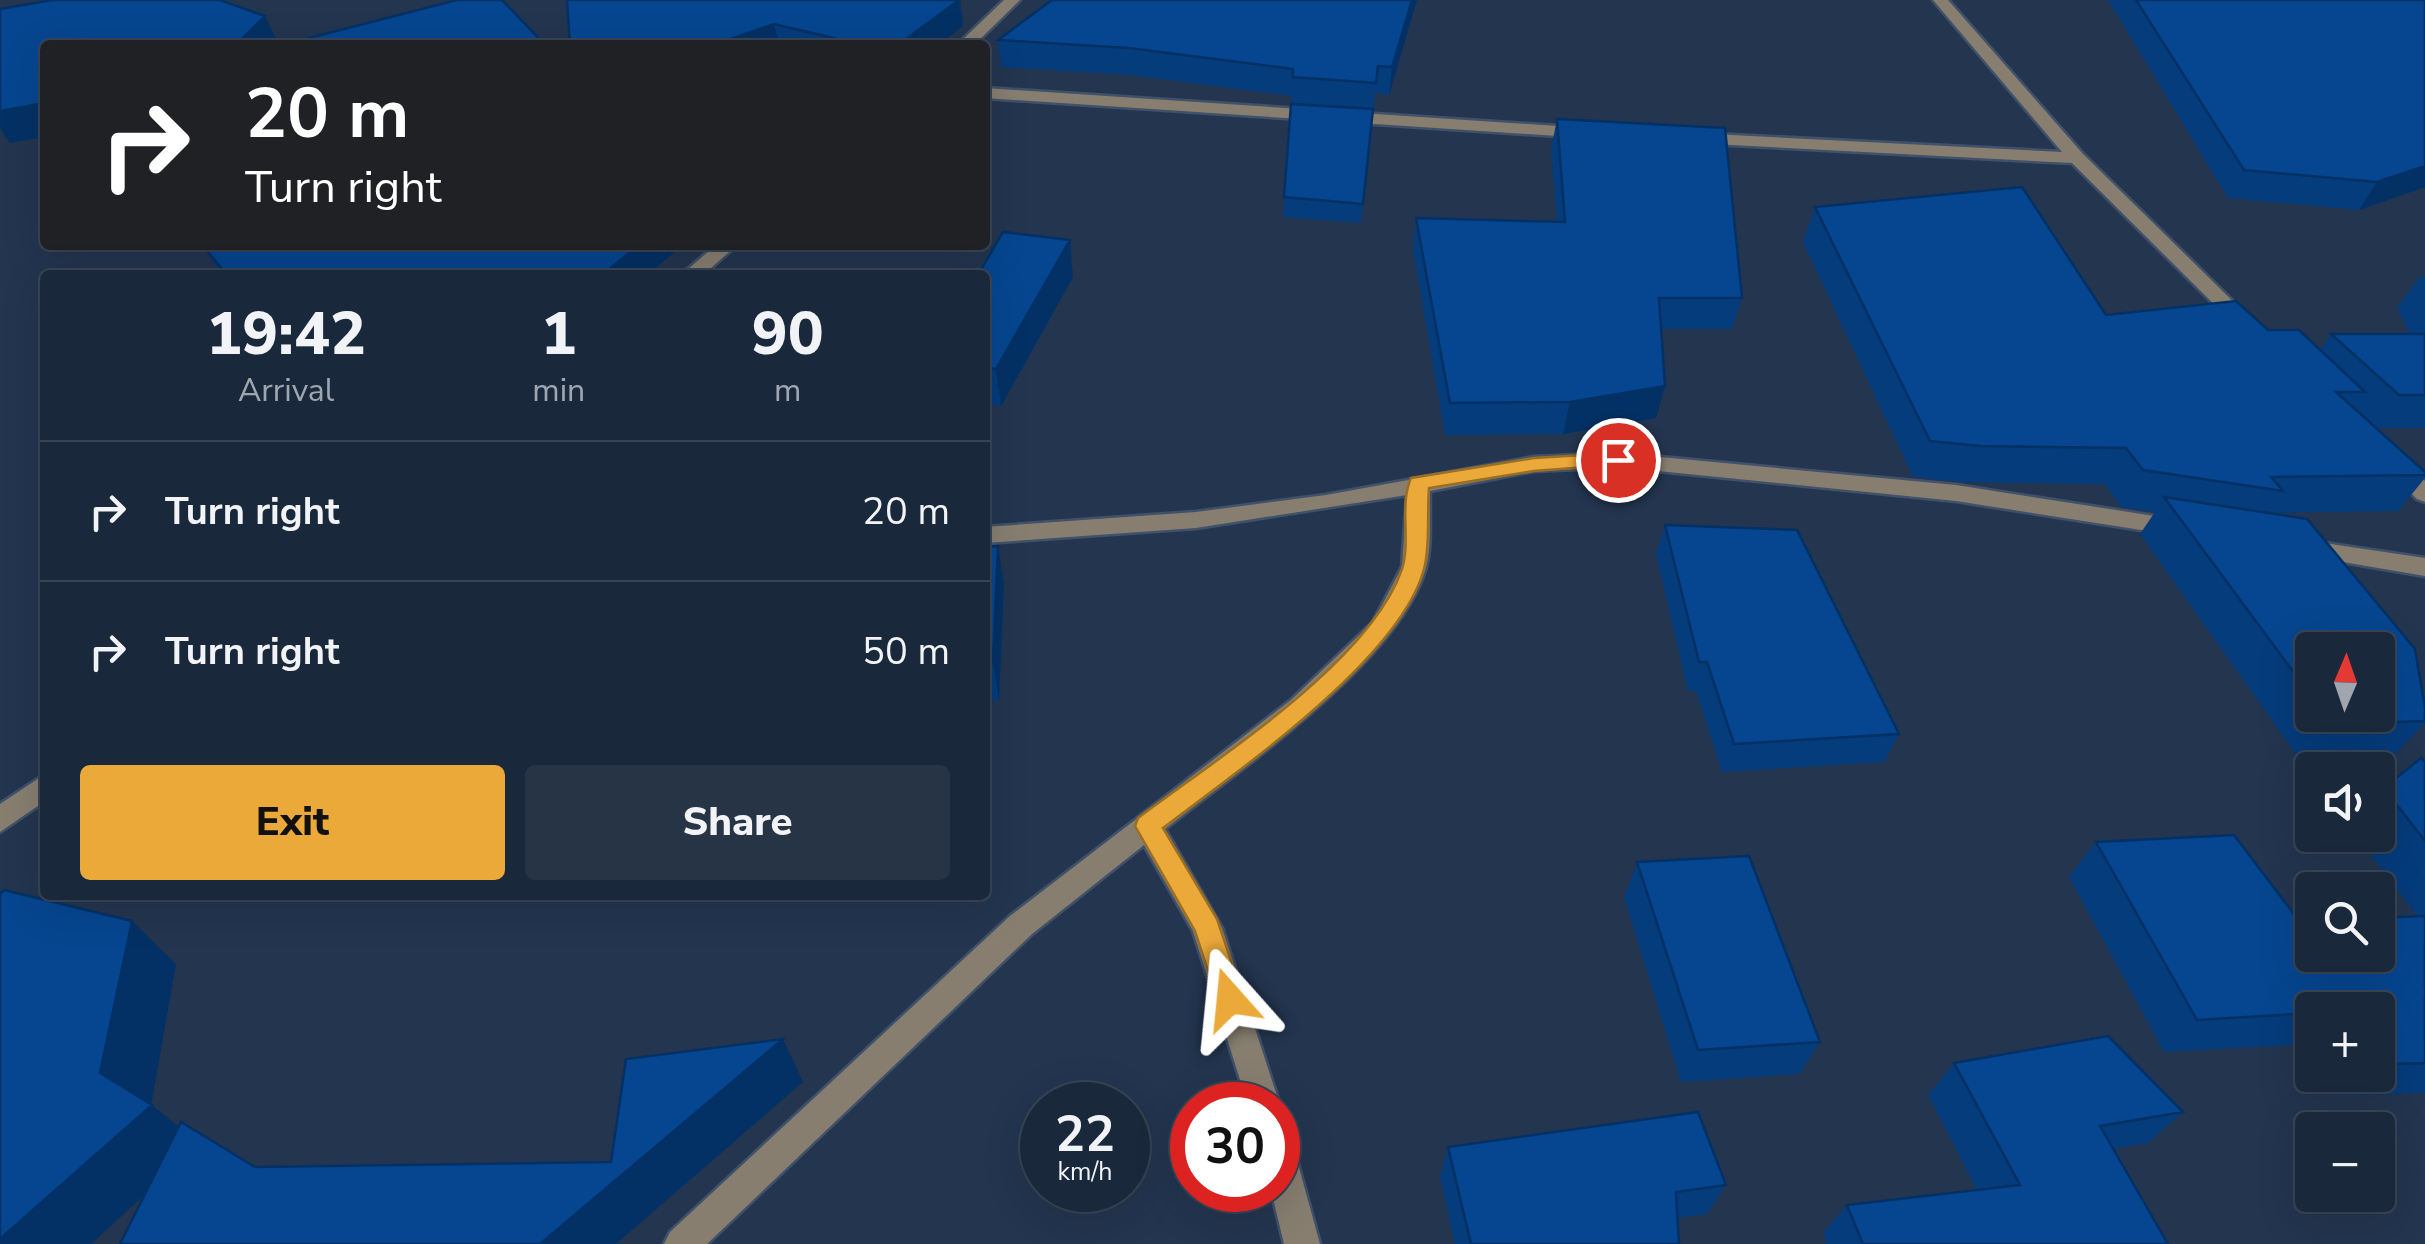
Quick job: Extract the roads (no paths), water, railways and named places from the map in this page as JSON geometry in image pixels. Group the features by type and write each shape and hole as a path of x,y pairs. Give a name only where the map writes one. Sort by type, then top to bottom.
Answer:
{"street":[{"path":"970,40 1013,0"},
{"path":"1940,0 2077,158 2260,338"},
{"path":"990,93 1599,134"},
{"path":"1679,138 2077,158"},
{"path":"697,270 722,250"},
{"path":"2376,447 2425,494"},
{"path":"990,535 1196,520 1326,502 1534,464 1618,460 1956,493 2210,533"},
{"path":"682,1244 1020,925 1300,708 1382,628 1414,567 1419,483"},
{"path":"2288,545 2425,567"},
{"path":"0,820 40,788"},
{"path":"1148,826 1207,928 1257,1082"},
{"path":"1294,1212 1302,1244"}]}
